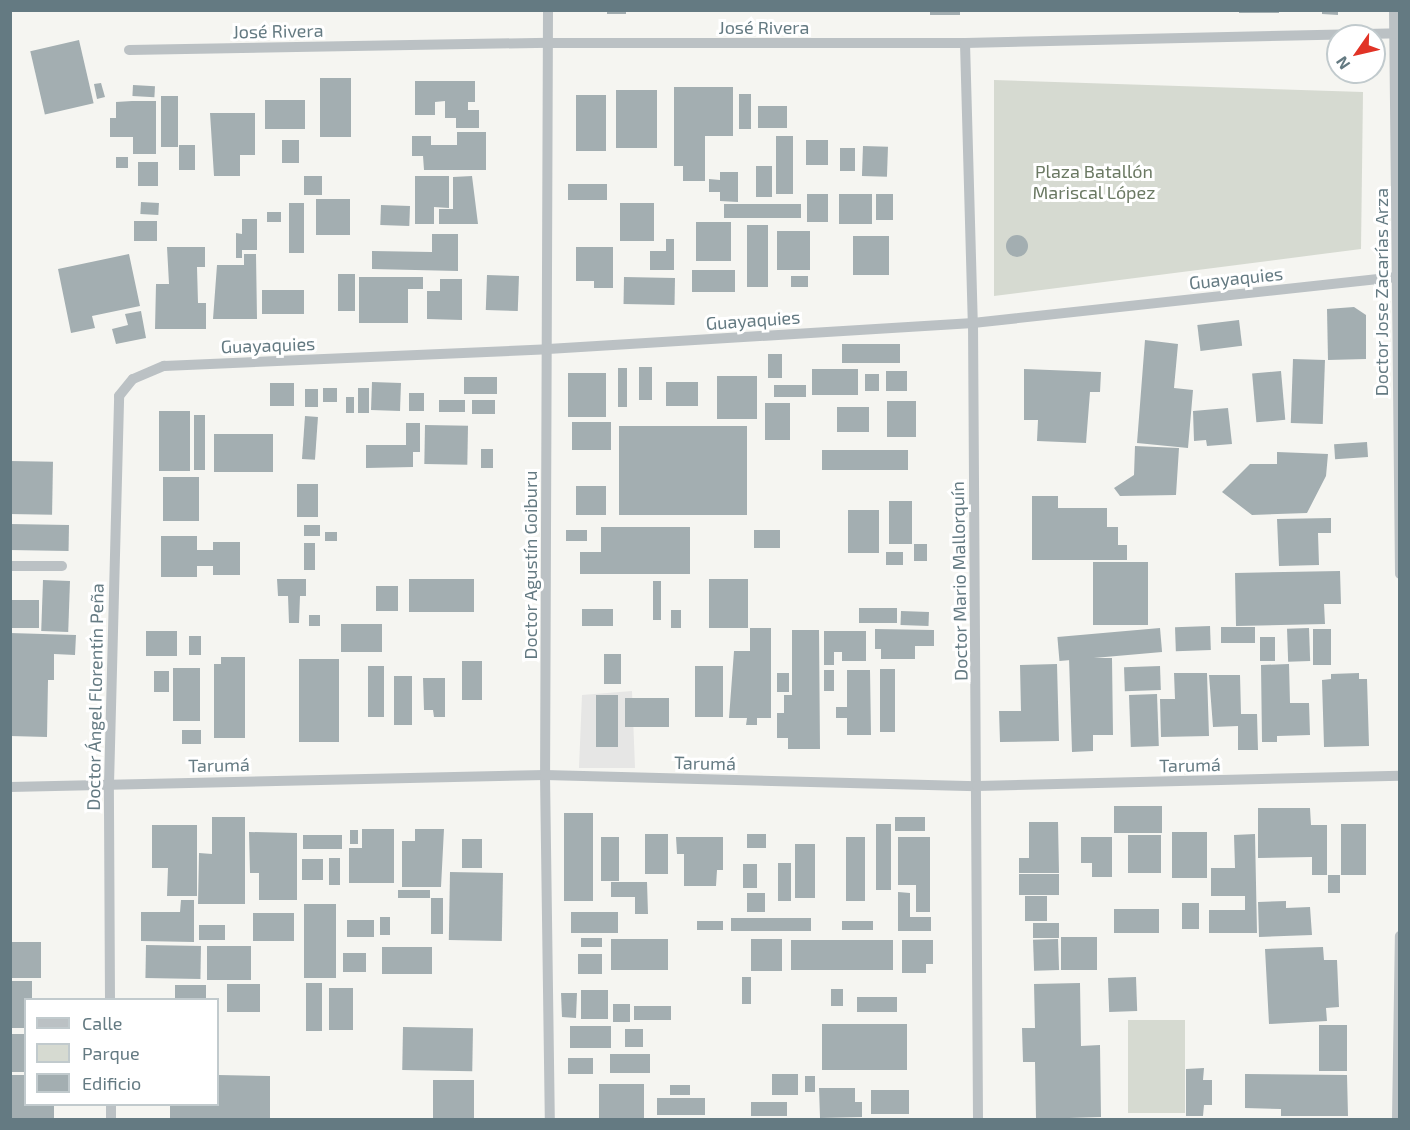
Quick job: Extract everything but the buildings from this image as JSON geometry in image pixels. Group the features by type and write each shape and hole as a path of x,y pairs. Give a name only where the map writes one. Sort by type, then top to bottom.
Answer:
{"street":[{"name":"Doctor Agustín Goiburu","path":"548,10 550,43 545,775 550,1119"},
{"name":"Doctor Jose Zacarías Arza","path":"1395,10 1400,574"},
{"name":"José Rivera","path":"129,51 550,43 966,43 1397,33"},
{"name":"Doctor Mario Mallorquín","path":"966,43 973,323 978,1119"},
{"name":"Guayaquies","path":"119,396 133,379 164,366 548,349 973,323 1397,277"},
{"name":"Doctor Ángel Florentín Peña","path":"110,998 109,784 119,396"},
{"path":"10,566 62,566"},
{"name":"Tarumá","path":"10,787 545,775 977,786 1400,776"},
{"path":"1397,1119 1400,936"}],"shaded area":[{"path":"632,691 635,768 579,768 582,695"}],"green space":[{"name":"Plaza Batallón Mariscal López","path":"994,80 1363,92 1361,249 994,296"},
{"path":"1128,1020 1185,1020 1185,1113 1128,1113"}]}
